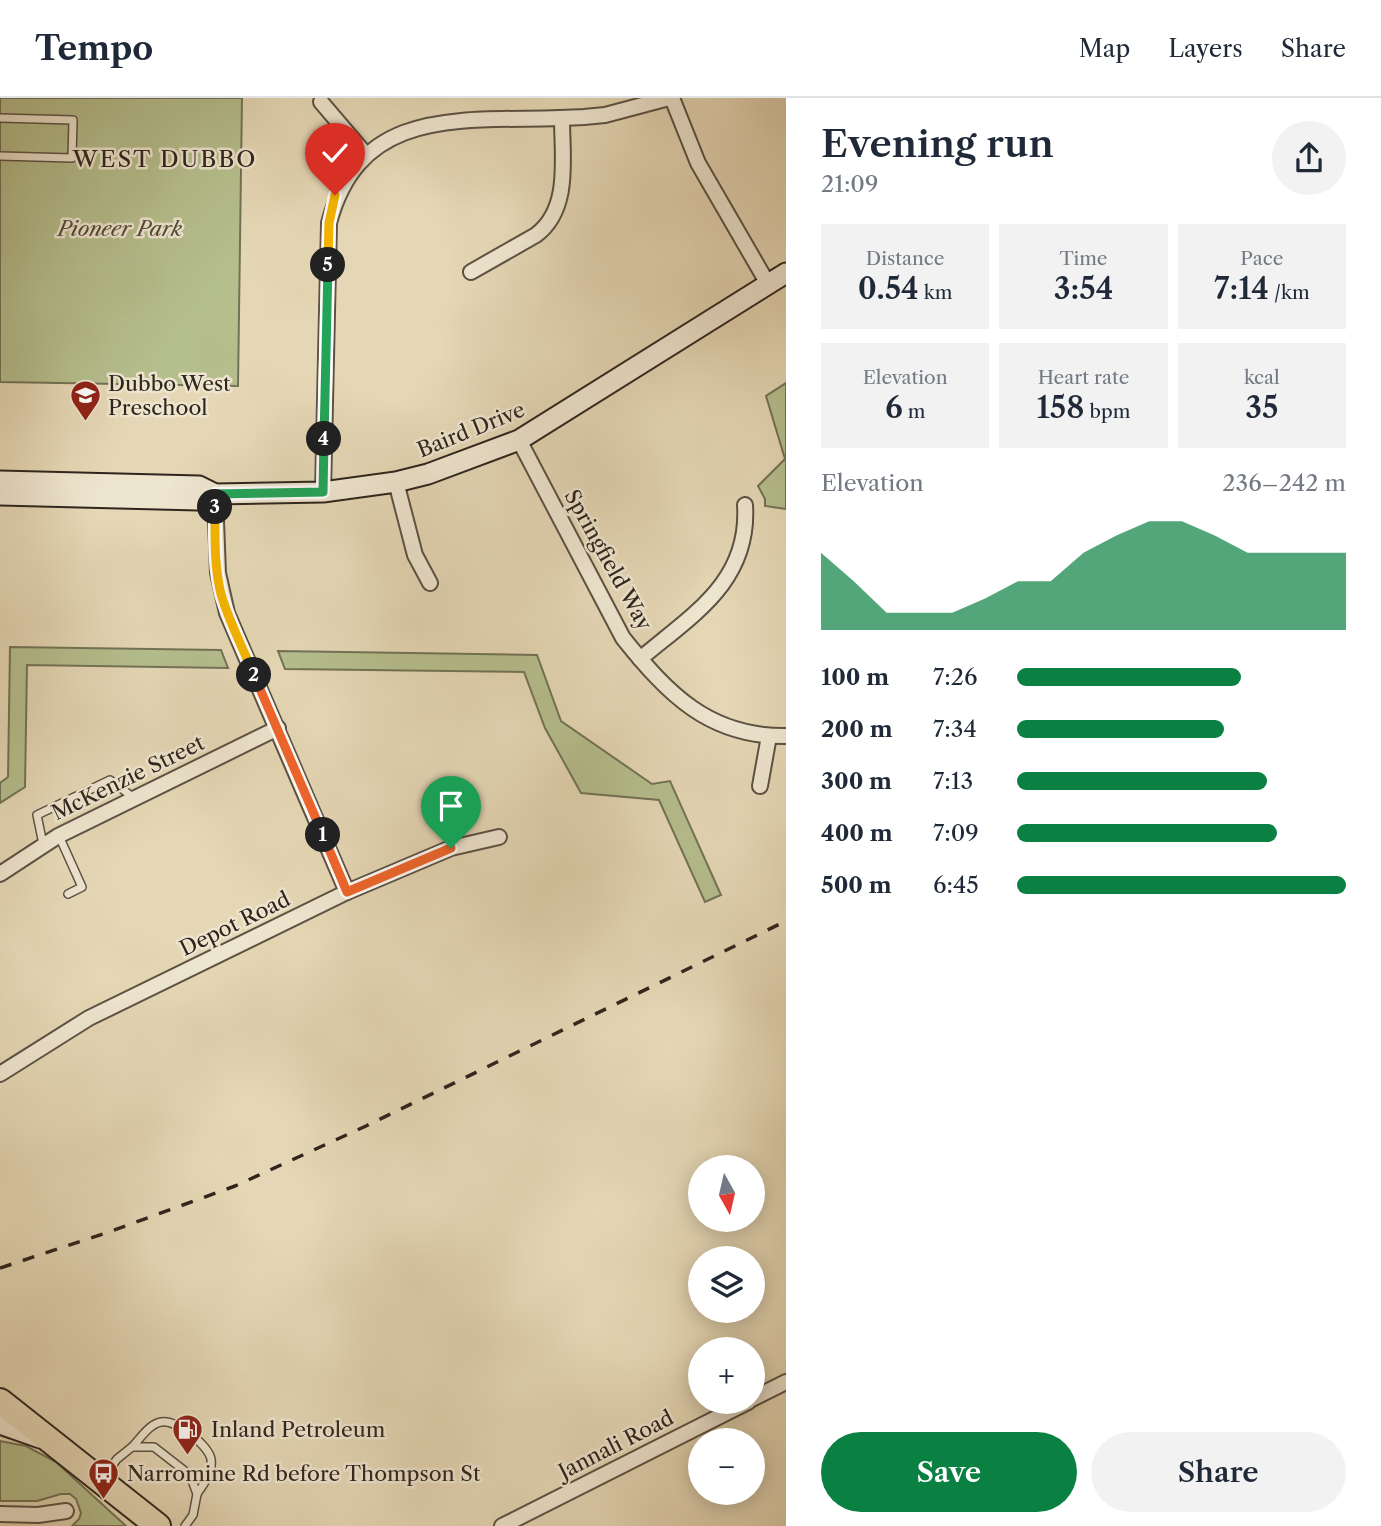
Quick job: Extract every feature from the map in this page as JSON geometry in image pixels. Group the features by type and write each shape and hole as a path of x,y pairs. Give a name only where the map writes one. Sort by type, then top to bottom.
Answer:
{"highway":[{"path":"0,1401 158,1526"}],"street":[{"path":"323,492 329,223 335,195 347,172 362,150 379,136 406,124 433,118 562,119 605,115 670,98 698,163 768,284"},
{"path":"321,102 362,150"},
{"path":"471,272 536,235 546,228 554,215 561,186 562,119"},
{"name":"Baird Drive","path":"0,495 198,500 215,494 323,492 396,482 428,474 519,440 786,273"},
{"name":"Springfield Way","path":"519,440 623,638 640,659 682,702 718,724 769,736 786,736"},
{"name":"Baird Drive","path":"0,481 198,486 215,494"},
{"path":"396,482 415,555 430,583"},
{"path":"215,494 216,554 227,613 347,892"},
{"path":"640,659 715,595 737,561 746,522 745,505"},
{"name":"McKenzie Street","path":"0,874 58,836 278,728"},
{"path":"760,786 769,736"},
{"name":"Depot Road","path":"0,1074 89,1018 347,892 451,848 499,837"},
{"path":"765,1392 786,1382"},
{"name":"Jannali Road","path":"507,1525 724,1414"},
{"path":"0,1424 51,1442"},
{"path":"0,1514 38,1515 66,1511"}],"lane":[{"path":"0,118 73,120 72,158 0,156"},
{"path":"43,844 37,815 110,780 134,798"},
{"path":"58,836 82,887 68,894"},
{"path":"100,1481 117,1459 150,1428 161,1422 177,1424 206,1447 211,1459 211,1474 197,1494 193,1515 185,1526"},
{"path":"132,1447 154,1447 190,1475 197,1494"}],"green space":[{"name":"Pioneer Park","path":"0,98 242,98 238,386 0,382"},
{"path":"786,383 786,509 765,506 765,499 758,486 785,459 766,396"},
{"path":"10,647 221,650 228,668 27,665 25,787 0,803 0,783 8,777"},
{"path":"278,651 537,655 561,721 652,784 670,781 721,895 705,902 659,800 581,793 545,728 524,672 285,669"},
{"path":"0,1441 26,1446 56,1462 126,1526 72,1526 81,1513 76,1499 70,1494 37,1501 0,1501"}],"railway":[{"path":"0,1268 235,1186 366,1126 786,921"}],"place":[{"name":"Dubbo West Preschool","path":"85,423"},
{"name":"Inland Petroleum","path":"188,1457"},
{"name":"Narromine Rd before Thompson St","path":"104,1501"}],"district":[{"name":"WEST DUBBO","path":"165,159"}],"route":[{"path":"335,195 329,223 323,492 215,494 216,554 221,592 227,613 347,892 451,848"}]}
